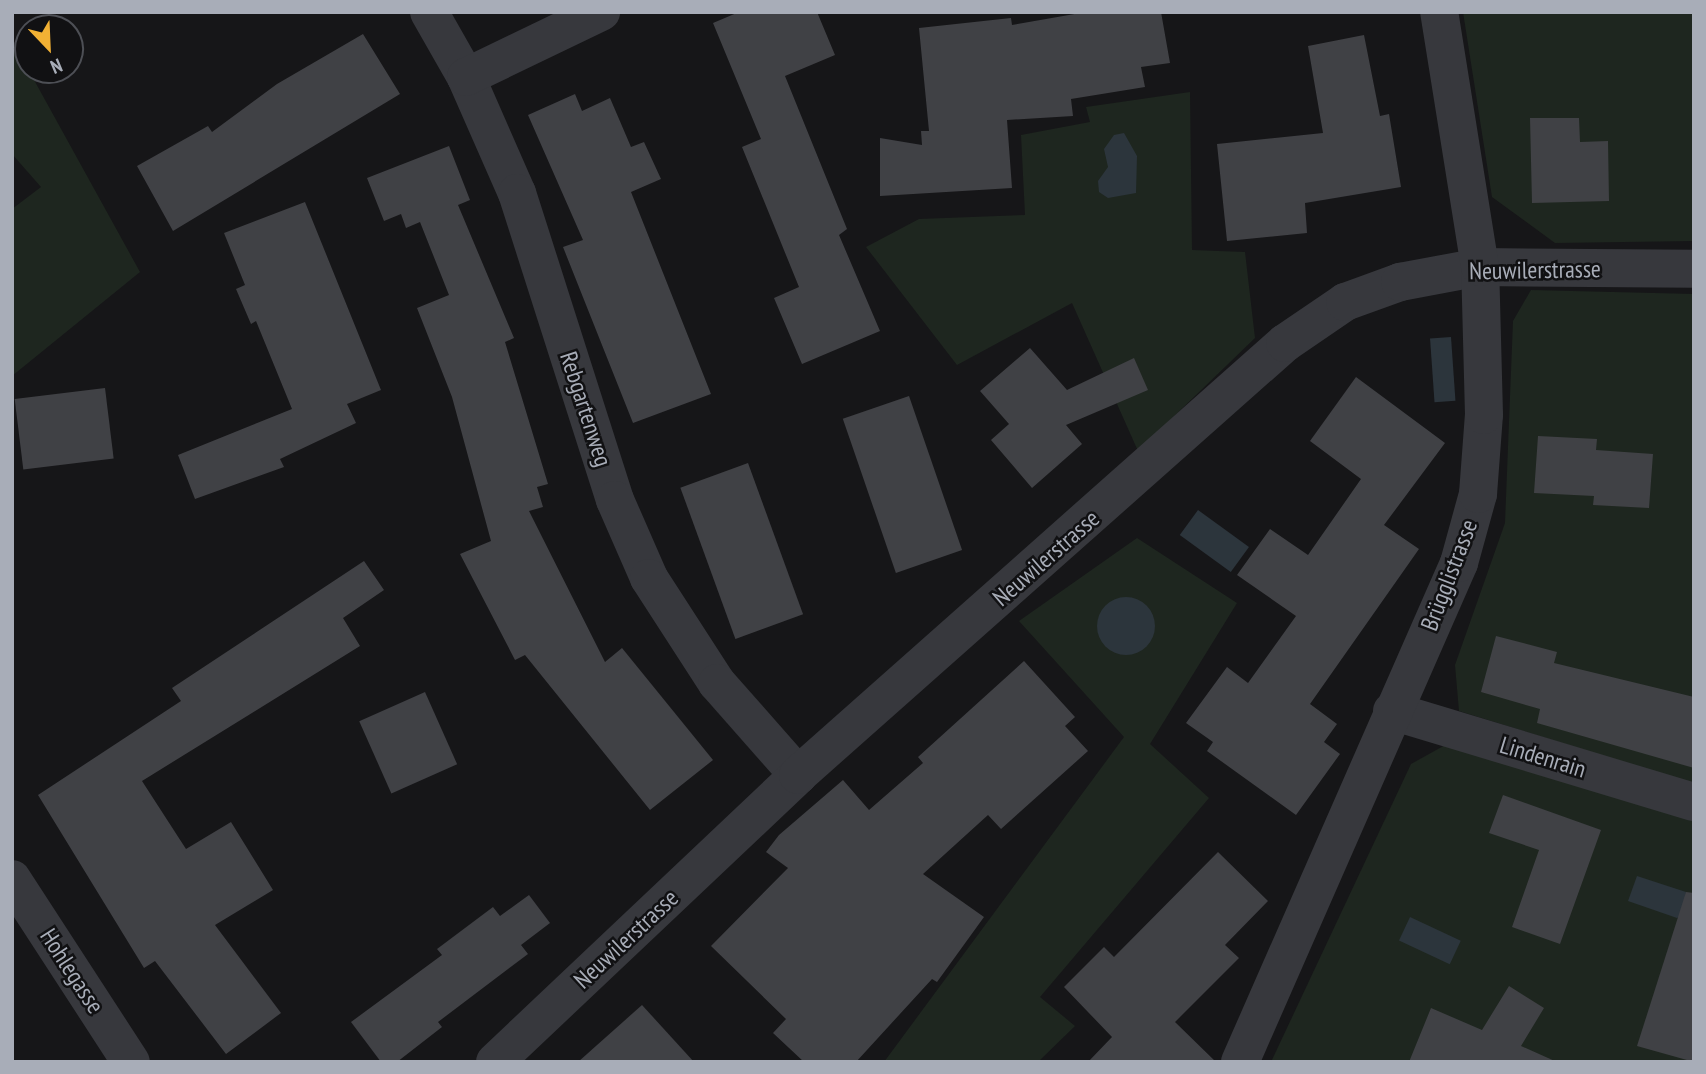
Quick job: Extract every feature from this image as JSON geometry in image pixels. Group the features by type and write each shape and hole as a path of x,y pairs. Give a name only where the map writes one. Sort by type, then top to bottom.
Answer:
{"street":[{"name":"Rebgartenweg","path":"429,12 466,78 516,193 615,500 649,578 717,683 798,775"},
{"path":"466,78 601,12"},
{"name":"Brügglistrasse","path":"1240,1062 1459,562 1478,494 1484,415 1480,267 1439,12"},
{"name":"Neuwilerstrasse","path":"495,1062 798,775 1285,343 1345,302 1400,282 1480,267 1694,269"},
{"name":"Lindenrain","path":"1392,711 1694,802"},
{"name":"Hohlegasse","path":"12,879 131,1062"}],"shaded area":[{"path":"1463,12 1694,12 1694,241 1555,243 1492,197"},
{"path":"12,40 14,84 36,84 140,272 12,376 12,209 41,187 12,154"},
{"path":"1190,92 1192,250 1245,252 1255,338 1138,451 1072,303 957,365 866,247 919,219 1025,215 1021,135 1090,122 1086,107"},
{"path":"1124,133 1137,156 1136,193 1108,198 1099,192 1098,181 1108,167 1104,149 1114,135"},
{"path":"1531,290 1694,294 1694,784 1459,711 1455,665 1505,523 1513,321"},
{"path":"1451,337 1455,401 1435,402 1430,338"},
{"path":"1198,510 1249,547 1231,572 1180,535"},
{"path":"1137,538 1237,603 1150,744 1209,798 1040,997 1075,1026 1038,1062 884,1062 1124,737 1019,621"},
{"path":"1126,597 1137,599 1150,610 1155,626 1153,637 1142,650 1126,655 1115,653 1102,642 1097,626 1099,615 1110,602"},
{"path":"1447,744 1694,820 1694,1062 1271,1062 1411,764"},
{"path":"1637,876 1686,892 1684,914 1677,918 1628,901"},
{"path":"1410,917 1461,941 1450,964 1399,941"}],"building":[{"path":"739,12 817,12 835,55 785,76 847,229 839,235 880,331 802,364 774,298 799,287 742,147 761,139 713,23"},
{"path":"1086,12 1161,12 1170,63 1141,67 1145,87 1071,99 1073,116 1007,120 1012,188 880,196 880,138 922,145 921,131 929,131 919,28 1011,18 1012,25"},
{"path":"363,34 400,94 173,231 137,166 208,126 212,132 277,84"},
{"path":"1364,35 1380,116 1389,114 1401,187 1305,203 1307,233 1227,241 1217,144 1323,133 1308,46"},
{"path":"575,94 582,111 610,98 631,147 644,142 661,179 631,192 711,394 633,423 563,247 583,240 528,115"},
{"path":"1530,118 1579,118 1580,142 1608,141 1609,201 1532,203"},
{"path":"449,146 470,200 458,205 514,338 505,342 548,484 537,487 543,507 529,511 605,662 622,648 713,760 650,810 525,655 515,660 460,554 491,541 452,397 417,308 449,295 420,222 406,228 401,214 384,221 367,178"},
{"path":"305,202 381,390 347,404 356,423 280,459 284,467 195,499 178,455 292,409 256,321 251,324 236,289 245,285 224,233"},
{"path":"1030,348 1067,390 1134,358 1148,390 1066,425 1082,444 1032,488 991,440 1009,424 980,391"},
{"path":"1356,377 1445,443 1384,525 1419,549 1310,704 1337,724 1324,742 1340,754 1296,815 1207,751 1213,742 1186,723 1227,667 1248,683 1296,616 1237,575 1270,529 1308,555 1361,479 1310,441"},
{"path":"105,388 114,458 23,470 15,399"},
{"path":"909,396 962,550 896,573 843,419"},
{"path":"1538,436 1597,439 1596,450 1653,454 1649,508 1593,505 1594,496 1534,493"},
{"path":"748,463 803,614 735,639 680,488"},
{"path":"364,561 384,590 343,618 360,646 142,781 186,849 231,822 273,890 215,925 281,1013 226,1054 155,961 144,968 38,795 181,701 172,688"},
{"path":"1496,636 1557,652 1554,663 1694,697 1694,768 1537,723 1540,709 1481,692"},
{"path":"1024,661 1075,717 1065,726 1088,751 1001,829 988,815 923,874 984,917 937,982 932,979 856,1062 804,1062 773,1033 786,1019 711,946 788,868 766,852 779,835 843,780 869,810 923,763 918,757"},
{"path":"425,692 457,764 391,793 359,721"},
{"path":"1503,795 1601,830 1560,944 1512,927 1539,850 1489,833"},
{"path":"1218,852 1268,901 1225,945 1239,958 1175,1022 1216,1062 1088,1062 1112,1037 1064,987 1104,947 1114,957"},
{"path":"1686,892 1694,893 1694,1062 1637,1046"},
{"path":"529,895 550,923 521,945 528,954 438,1022 442,1027 397,1062 381,1062 351,1022 442,955 437,949 493,907 500,916"},
{"path":"1509,986 1544,1008 1521,1046 1557,1062 1409,1062 1431,1008 1482,1030"},
{"path":"642,1005 694,1062 578,1062"}]}
